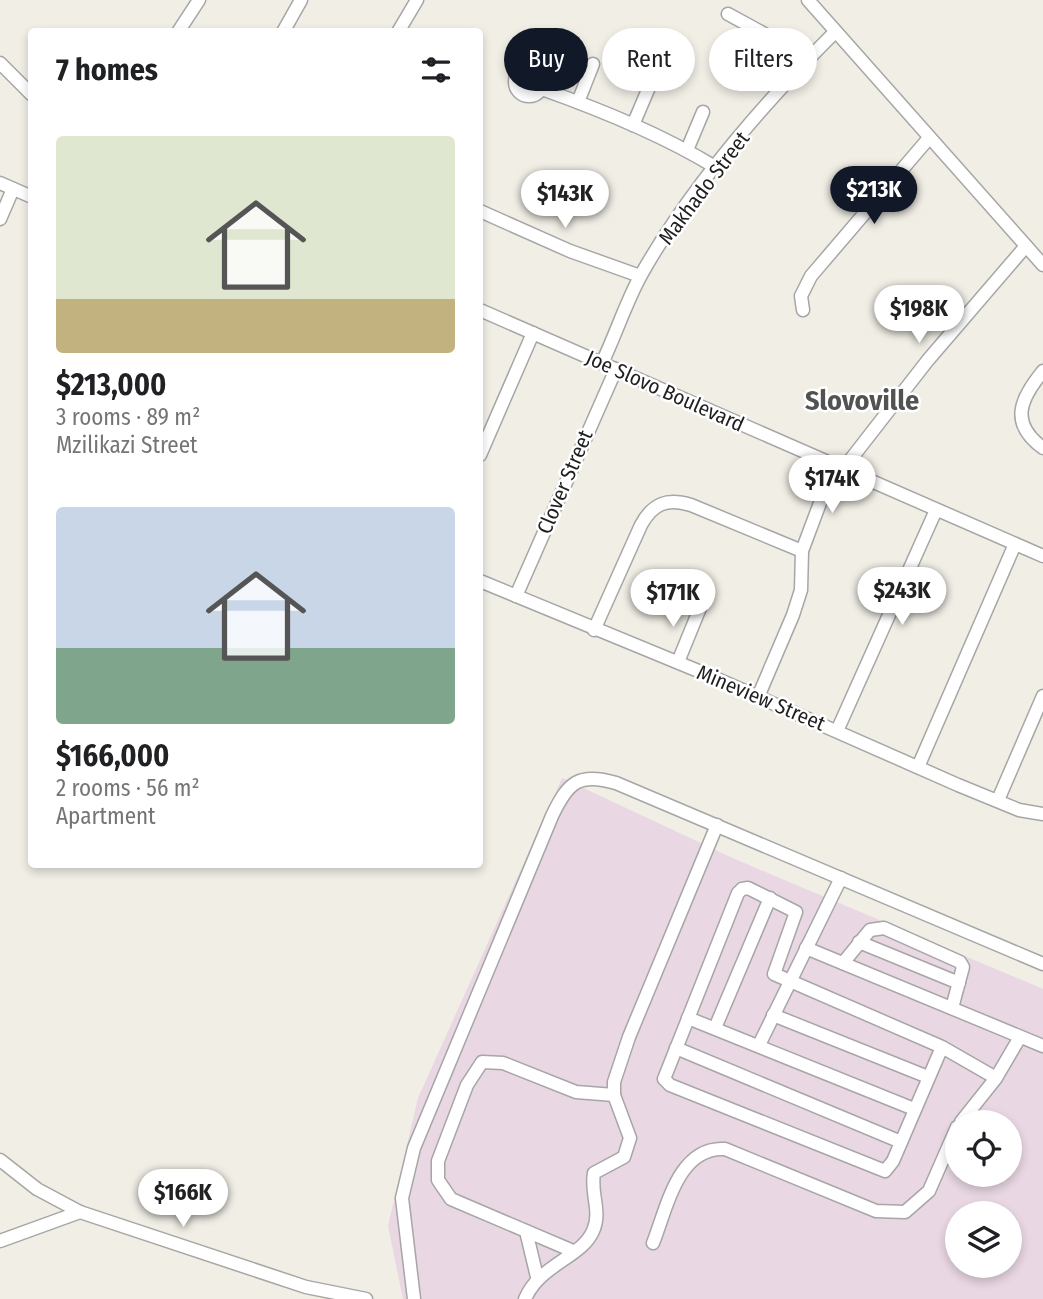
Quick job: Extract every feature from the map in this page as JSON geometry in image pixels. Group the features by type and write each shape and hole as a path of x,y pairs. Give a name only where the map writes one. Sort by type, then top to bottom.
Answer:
{"street":[{"path":"181,28 199,0"},
{"path":"285,28 301,0"},
{"path":"400,28 417,0"},
{"path":"808,0 1043,265"},
{"path":"727,14 753,28"},
{"name":"Makhado Street","path":"817,50 835,32"},
{"path":"0,63 28,91"},
{"path":"578,102 593,64"},
{"path":"548,91 633,125 687,150 715,167"},
{"path":"633,125 647,91"},
{"name":"Makhado Street","path":"602,363 640,276 715,167 780,91"},
{"path":"687,150 703,112"},
{"path":"803,310 801,296 811,276 929,138"},
{"path":"0,183 28,195"},
{"path":"0,219 13,189"},
{"path":"483,212 570,251 640,276"},
{"path":"758,697 800,590 802,551 823,495 1026,246"},
{"name":"Joe Slovo Boulevard","path":"483,311 1043,556"},
{"path":"483,448 533,333"},
{"name":"Clover Street","path":"516,596 616,369"},
{"path":"1043,371 1027,393 1021,409 1027,433 1043,448"},
{"path":"483,418 493,423"},
{"path":"594,630 641,525 647,515 661,503 675,501 691,506 802,551"},
{"path":"837,731 936,510"},
{"path":"918,767 1015,544"},
{"name":"Mineview Street","path":"483,582 594,630 678,662 1029,813 1043,814"},
{"path":"678,662 700,608"},
{"path":"998,800 1043,696"},
{"path":"410,1299 402,1198 414,1147 560,798 576,781 590,777 599,778 1043,964"},
{"path":"525,1299 537,1277 592,1234 598,1216 592,1182 594,1173 624,1157 631,1138 614,1095 614,1082 628,1037 716,825"},
{"path":"759,1045 841,878"},
{"path":"942,1047 891,1166 881,1172 670,1085 664,1079 738,893 748,888 796,912 774,972 789,981 942,1047 996,1078"},
{"path":"715,1028 770,898"},
{"path":"843,963 870,930 884,928 960,962 963,967 952,1008"},
{"path":"859,942 959,983"},
{"path":"806,948 1043,1046"},
{"path":"773,1015 928,1077"},
{"path":"688,1018 914,1110"},
{"path":"971,1110 996,1078 1020,1037"},
{"path":"676,1048 901,1142"},
{"path":"573,1251 451,1199 438,1180 438,1161 477,1066 489,1060 576,1092 614,1095"},
{"path":"653,1243 684,1168 705,1151 725,1149 876,1211 905,1212 929,1191 945,1154"},
{"path":"0,1160 37,1189 80,1212 306,1287 366,1299"},
{"path":"0,1241 80,1212"},
{"path":"526,1231 537,1277"}],"shaded area":[{"path":"562,778 737,860 1043,989 1043,1299 403,1299 388,1226 418,1098"}],"district":[{"name":"Slovoville","path":"862,400"}]}
